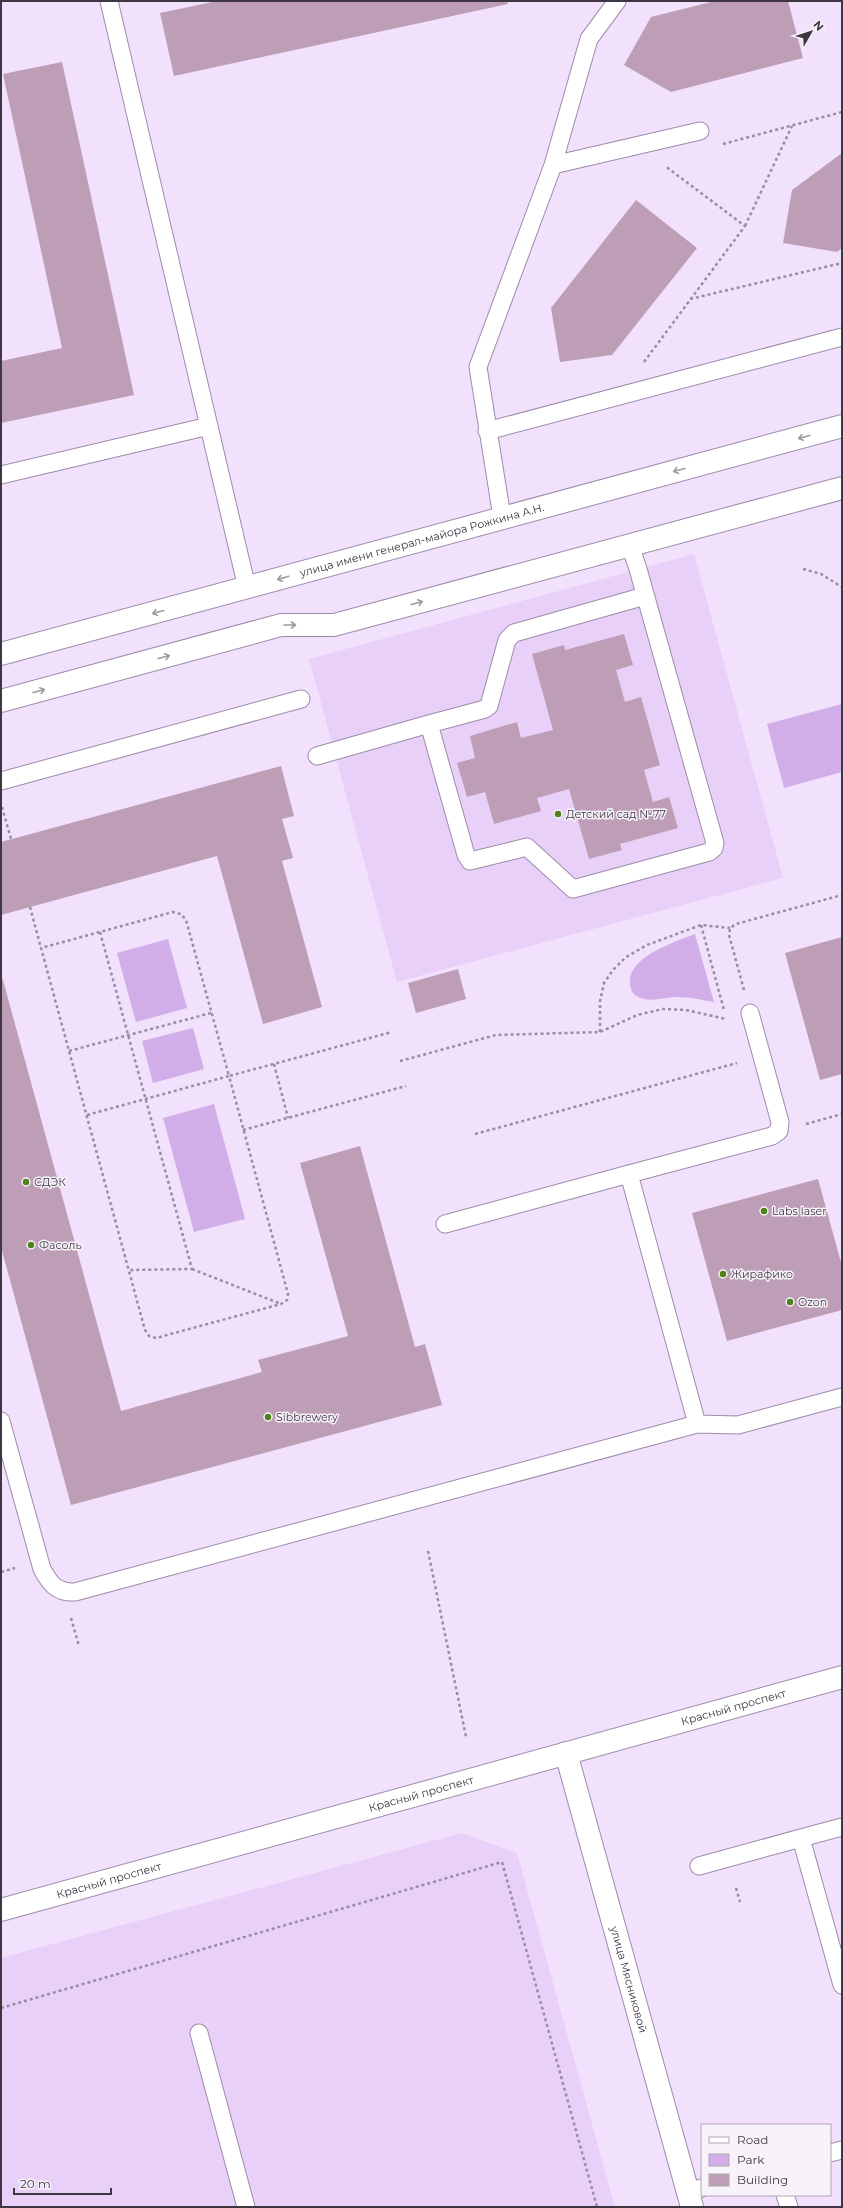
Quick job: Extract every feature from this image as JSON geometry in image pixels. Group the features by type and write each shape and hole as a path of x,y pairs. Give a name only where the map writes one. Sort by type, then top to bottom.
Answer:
{"street":[{"name":"улица имени генерал-майора Рожкина А.Н.","path":"1,654 842,426"},
{"path":"1,701 281,625 334,625 842,488"},
{"name":"Красный проспект","path":"1,1910 842,1677"},
{"name":"улица Мясниковой","path":"566,1753 694,2196"}],"lane":[{"path":"109,1 247,588"},
{"path":"502,517 487,431 478,367 552,165 589,40 617,1"},
{"path":"552,165 700,131"},
{"path":"487,431 620,394 842,337"},
{"path":"1,475 209,426"},
{"path":"429,724 466,856 470,861 527,847 573,889 709,852 714,848 715,843 630,545"},
{"path":"317,756 485,709 489,706 507,640 514,633 645,596"},
{"path":"1,781 301,699"},
{"path":"444,1224 772,1136 779,1131 780,1122 750,1013"},
{"path":"629,1174 697,1424"},
{"path":"1,1421 42,1570 57,1590 66,1593 75,1592 697,1424 738,1425 842,1397"},
{"path":"700,1866 842,1827"},
{"path":"802,1838 842,1986"},
{"path":"199,2033 246,2207"},
{"path":"831,2153 842,2150"},
{"path":"785,2196 789,2207"}],"path":[{"path":"700,131 705,149 842,112"},
{"path":"620,394 745,226 792,125"},
{"path":"638,146 745,226"},
{"path":"690,300 842,263"},
{"path":"802,569 821,574 842,587"},
{"path":"1,802 11,839"},
{"path":"600,1032 600,1001 604,983 613,970 626,957 647,945 701,925 730,928 736,924 842,895"},
{"path":"30,907 41,948 69,1051 87,1115 145,1330 149,1336 156,1338 281,1304 287,1300 288,1294 186,920 181,914 173,912 41,948"},
{"path":"701,925 729,1027"},
{"path":"400,1061 496,1035 600,1032 637,1015 663,1009 686,1010 727,1020 750,1013 729,935 730,928"},
{"path":"100,932 192,1269"},
{"path":"69,1051 211,1012"},
{"path":"87,1115 392,1032"},
{"path":"475,1134 738,1062 736,1055"},
{"path":"274,1064 288,1118"},
{"path":"243,1130 406,1086"},
{"path":"804,1124 842,1114"},
{"path":"129,1270 192,1269 281,1304"},
{"path":"428,1551 466,1737"},
{"path":"1,1572 10,1569"},
{"path":"1,2008 502,1862 597,2207"},
{"path":"736,1888 740,1902"}],"shaded area":[{"name":"Детский сад №77","path":"694,554 783,878 397,982 309,659"},
{"path":"462,1833 517,1853 615,2207 1,2207 1,1958"}],"green space":[{"path":"842,704 842,772 784,788 767,724"},
{"path":"695,934 714,1002 682,997 648,1000 635,995 630,985 631,975 636,966 654,952 665,946"},
{"path":"168,939 187,1008 136,1022 117,953"},
{"path":"193,1028 204,1069 153,1083 142,1041"},
{"path":"214,1104 245,1219 194,1232 163,1118"}],"building":[{"path":"217,1 507,1 508,4 174,76 160,13"},
{"path":"715,1 788,1 803,58 671,92 624,65 651,17"},
{"path":"62,62 134,395 1,423 1,361 62,348 3,74"},
{"path":"842,153 842,248 837,252 783,243 792,190"},
{"path":"636,200 697,248 612,355 560,362 551,308"},
{"path":"624,634 633,665 616,670 625,702 641,697 660,765 644,770 653,802 669,797 678,828 620,844 622,850 589,859 569,789 537,798 541,811 494,824 485,792 467,797 457,763 475,758 470,736 517,722 521,738 553,730 532,654 564,645 565,650"},
{"path":"281,766 294,816 282,819 293,858 282,861 322,1007 263,1024 217,856 1,915 1,842"},
{"path":"842,937 842,1074 820,1080 785,953"},
{"path":"458,969 466,999 416,1013 408,983"},
{"path":"1,973 121,1411 262,1372 258,1360 348,1336 300,1163 360,1146 415,1347 425,1344 442,1405 71,1505 1,1247"},
{"path":"818,1179 842,1266 842,1310 727,1341 692,1213"}],"place":[{"name":"Детский сад №77","path":"558,814"},
{"name":"СДЭК","path":"26,1182"},
{"name":"Labs laser","path":"764,1211"},
{"name":"Фасоль","path":"31,1245"},
{"name":"Жирафико","path":"723,1274"},
{"name":"Ozon","path":"790,1302"},
{"name":"Sibbrewery","path":"268,1417"}]}
